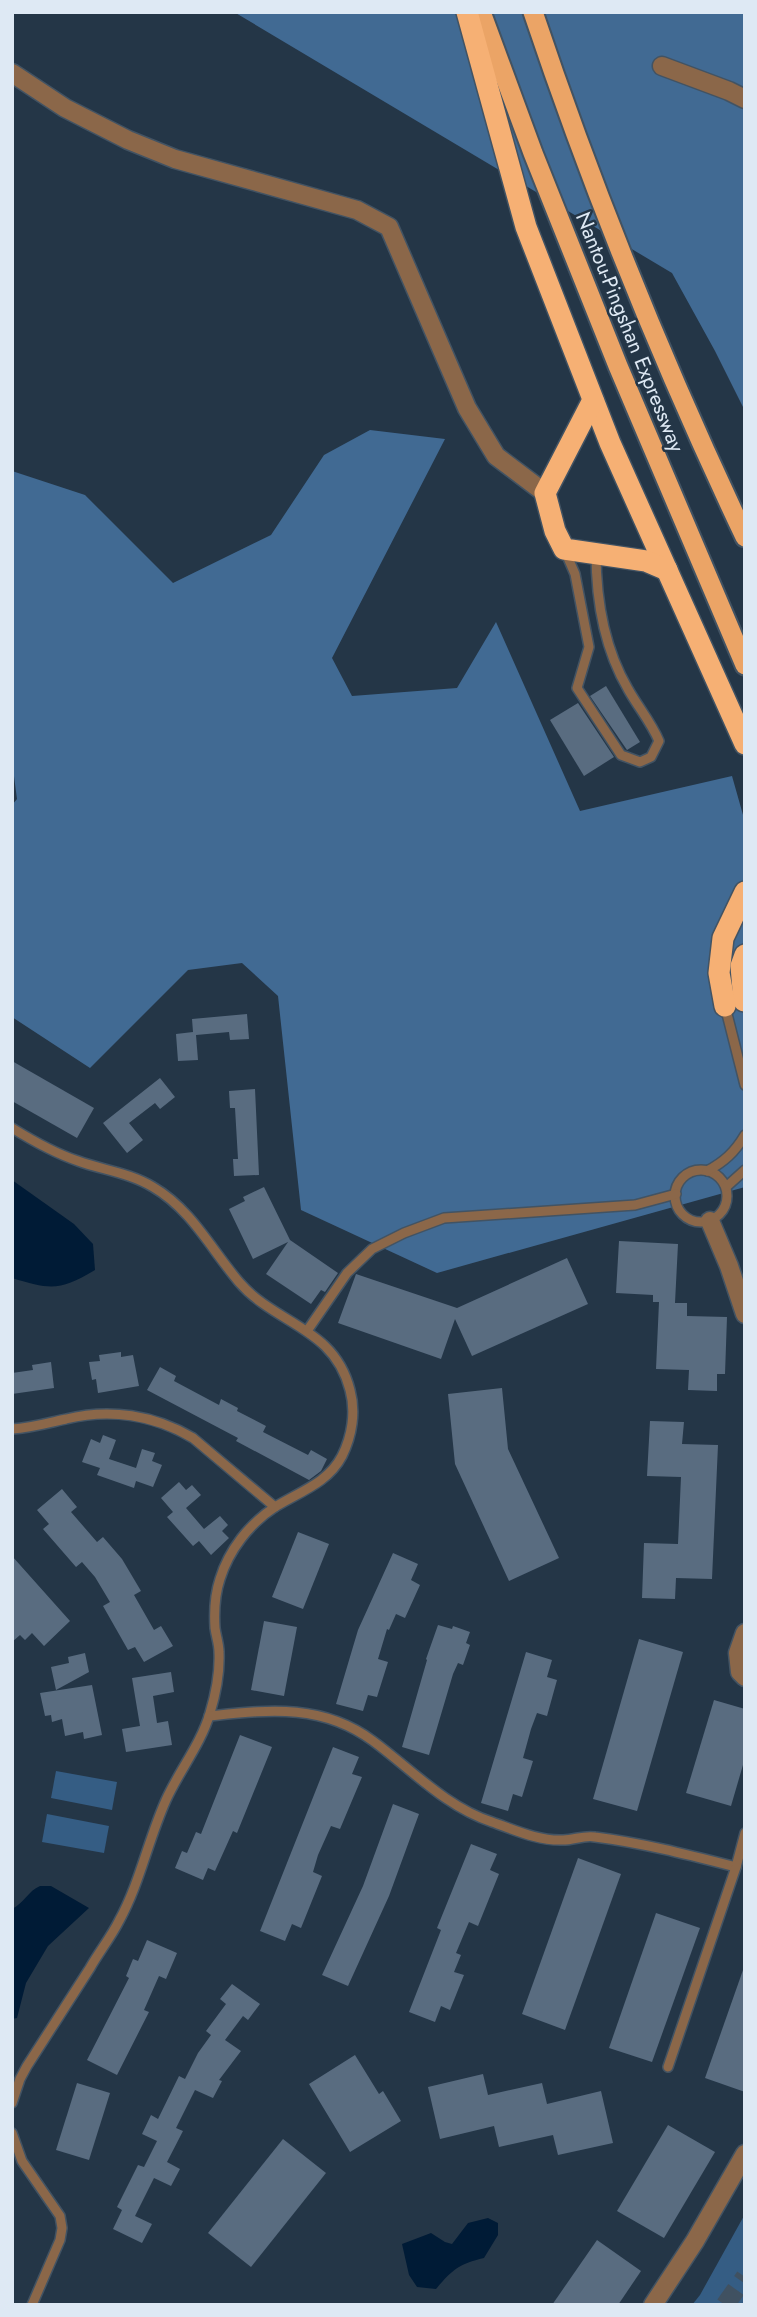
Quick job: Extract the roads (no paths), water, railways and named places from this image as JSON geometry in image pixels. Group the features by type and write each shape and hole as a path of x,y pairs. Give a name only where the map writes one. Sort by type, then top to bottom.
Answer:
{"highway":[{"path":"467,12 526,227 610,443 745,744"},
{"name":"Nantou-Pingshan Expressway","path":"481,12 533,153 618,366 745,666"},
{"name":"Nantou-Pingshan Expressway","path":"533,12 613,232 688,416 745,537"},
{"path":"593,400 545,493 555,531 564,549 646,561 667,570"},
{"path":"738,1003 719,973 723,938 745,892"},
{"path":"738,1003 741,966 745,955"}],"street":[{"path":"662,66 745,99"},
{"path":"12,73 65,108 128,140 175,159 357,210 389,227 474,420 496,456 545,493"},
{"path":"709,1221 729,1266 745,1314"},
{"path":"745,1633 738,1653 740,1672 745,1677"},
{"path":"653,2305 695,2241 745,2154"}],"lane":[{"path":"564,549 575,574 589,647 578,688 621,755 640,762 651,757 659,741 650,720 628,689 610,649 600,612 596,552"},
{"path":"738,1003 745,1085"},
{"path":"12,1128 55,1152 126,1174 153,1187 178,1205 241,1284 272,1310 307,1331 330,1349 346,1374 354,1402 351,1431 341,1458 321,1481 275,1507 257,1521 241,1538 228,1558 219,1580 215,1603 219,1650 218,1683 209,1716 156,1822 140,1873 119,1921 27,2066 12,2103"},
{"path":"707,1171 722,1180 726,1187 726,1203 723,1211 709,1221 693,1221 680,1211 677,1186 682,1178 690,1173 707,1171 723,1162 737,1149 745,1135"},
{"path":"726,1187 745,1170"},
{"path":"307,1331 347,1273 372,1249 444,1218 635,1205 676,1194"},
{"path":"12,1429 100,1414 148,1418 193,1438 275,1507"},
{"path":"209,1716 278,1709 311,1713 343,1724 372,1740 426,1784 486,1821 540,1839 564,1840 590,1836 658,1847 736,1867"},
{"path":"668,2067 745,1833"},
{"path":"12,2133 22,2161 60,2216 62,2228 60,2240 33,2305"}],"tunnel":[{"path":"725,2305 745,2277"}]}
